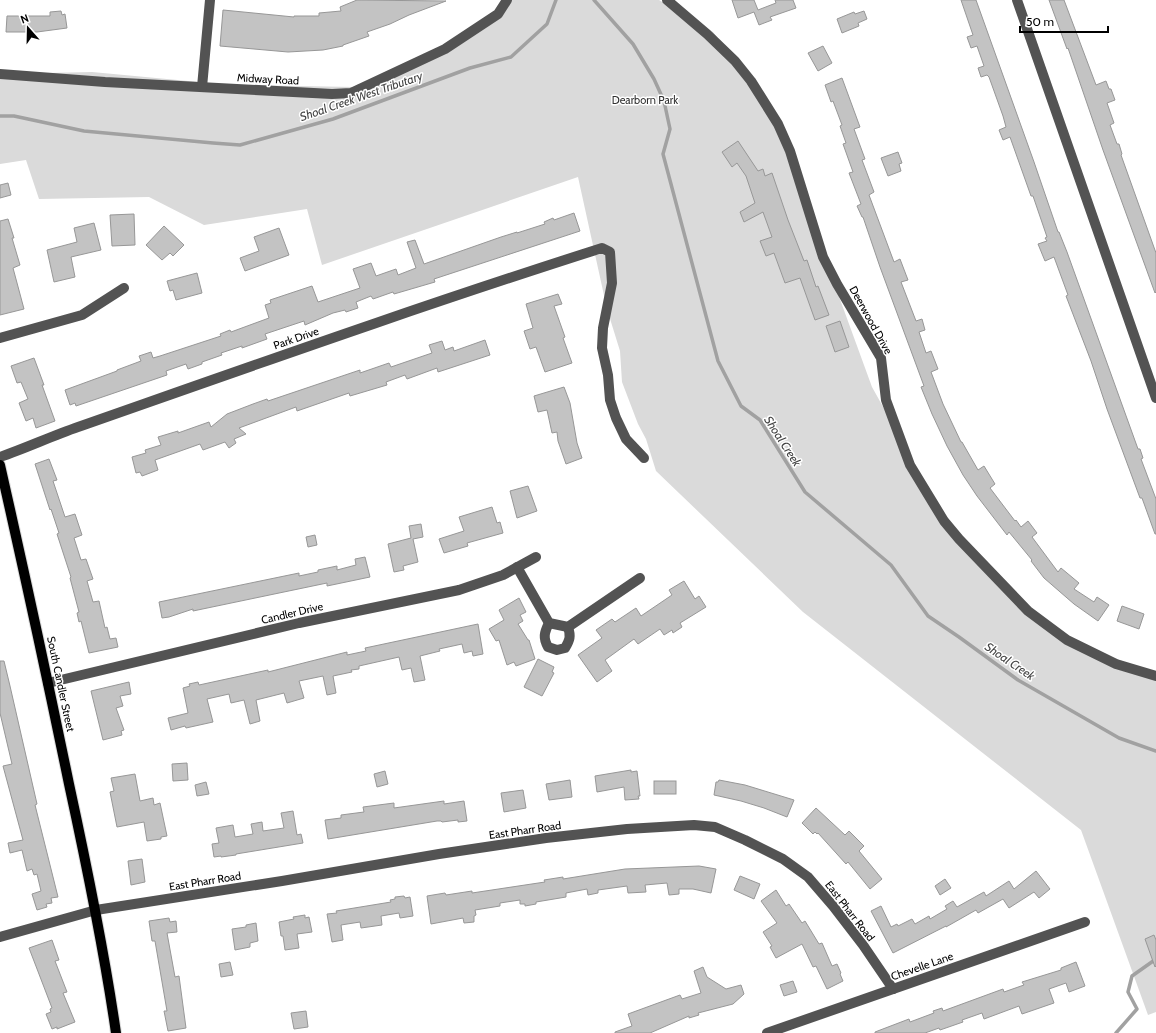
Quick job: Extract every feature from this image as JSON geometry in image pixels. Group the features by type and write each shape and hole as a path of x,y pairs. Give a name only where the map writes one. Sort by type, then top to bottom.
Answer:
{"main road":[{"name":"South Candler Street","path":"0,465 96,910 116,1033"}],"street":[{"path":"202,87 210,0"},
{"name":"Midway Road","path":"0,74 105,82 332,94 351,93 445,49 498,14 507,0"},
{"name":"Deerwood Drive","path":"667,0 707,34 735,61 751,81 778,124 790,151 823,257 837,284 881,358 886,400 910,466 944,521 958,539 1028,611 1067,640 1116,664 1156,676"},
{"path":"1017,0 1156,398"},
{"name":"Park Drive","path":"0,457 68,430 450,298 602,248 610,252 612,283 603,328 602,348 608,374 610,400 616,418 626,439 644,458"},
{"path":"0,338 82,315 124,288"},
{"name":"Candler Drive","path":"48,682 299,624 459,590 503,574 536,557"},
{"path":"517,567 549,624"},
{"path":"549,624 568,627 640,578"},
{"path":"549,624 544,632 544,640 548,647 557,650 565,648 569,641 571,634 568,627"},
{"name":"East Pharr Road","path":"0,937 96,910 282,881 439,854 546,838 694,825 715,827 745,840 783,859 808,877 833,906 863,945 893,989"},
{"name":"Chevelle Lane","path":"767,1033 1085,922"}],"green space":[{"name":"Dearborn Park","path":"507,0 659,0 713,32 780,119 818,239 872,387 956,538 1062,638 1156,674 1156,1012 1148,1015 1081,830 803,612 656,471 646,439 638,424 622,382 620,351 607,309 578,177 322,265 307,209 204,225 149,197 39,199 26,160 0,164 0,74 92,72 231,85 355,87 437,57 502,10"}],"building":[{"path":"357,0 446,1 367,32 369,36 343,46 323,50 288,52 220,46 223,10 294,17 319,16 319,13 341,11 340,7"},
{"path":"732,0 754,0 758,10 776,3 775,0 793,0 796,8 770,17 772,20 759,25 754,12 738,18"},
{"path":"961,0 976,0 1058,232 1067,252 1138,449 1140,449 1143,458 1141,459 1156,499 1156,534 1142,498 1140,498 1107,409 1091,361 1066,296 1068,295 1054,257 1045,261 1038,244 1047,241 1045,238 1047,237 1010,137 1003,140 999,130 1006,127 1003,116 989,77 987,75 981,77 978,68 984,66 977,46 971,48 967,37 973,35"},
{"path":"1049,0 1064,0 1096,85 1106,81 1115,100 1107,103 1114,123 1110,125 1117,144 1119,144 1121,155 1156,253 1155,293 1068,48 1067,49"},
{"path":"61,11 62,15 65,14 67,28 37,32 6,32 7,16 50,16 50,12"},
{"path":"864,11 867,19 858,23 859,26 842,33 837,19 854,12 855,14"},
{"path":"823,46 832,63 818,71 808,53"},
{"path":"842,78 860,127 854,129 865,159 862,160 874,192 869,195 894,262 900,259 908,280 901,282 916,321 922,319 925,330 919,332 926,353 931,351 938,369 931,372 943,404 961,442 978,470 984,466 995,484 990,488 1015,521 1016,520 1021,527 1028,521 1037,533 1032,537 1058,572 1061,568 1079,583 1074,589 1094,602 1097,597 1109,605 1098,621 1074,604 1044,578 1031,561 1032,560 1009,532 1007,535 977,496 963,475 947,446 921,387 924,386 863,217 857,206 861,204 849,173 853,172 843,144 846,143 840,126 842,125 825,85"},
{"path":"738,141 758,171 763,169 765,176 772,173 804,261 807,260 816,287 818,286 829,315 815,320 800,278 785,283 774,253 766,256 760,241 772,237 763,212 744,222 740,212 755,203 746,176 737,163 732,167 722,152"},
{"path":"898,152 902,163 899,164 901,171 888,176 881,158"},
{"path":"8,183 11,195 0,198 0,185"},
{"path":"574,213 580,231 434,279 435,282 394,294 393,292 373,299 371,296 356,302 358,308 346,312 345,310 333,313 305,325 304,321 265,334 267,339 242,348 242,346 221,353 222,355 202,362 202,364 188,369 186,364 166,371 167,375 76,406 75,403 70,405 65,390 141,361 139,356 151,352 153,358 160,356 221,336 220,334 230,330 231,332 269,318 265,305 271,303 270,300 312,286 318,302 360,288 353,269 371,263 376,276 396,269 398,275 416,268 407,242 415,240 424,264 501,237 545,224 544,222 553,218 554,220"},
{"path":"134,214 135,245 112,246 110,215"},
{"path":"8,219 20,265 13,268 24,309 0,315 0,221"},
{"path":"94,223 101,250 71,257 75,277 54,282 47,250 77,242 74,228"},
{"path":"164,226 184,245 173,256 170,253 162,260 146,245"},
{"path":"279,228 289,255 245,271 240,258 259,251 254,237"},
{"path":"197,273 202,293 176,300 173,290 170,291 167,281"},
{"path":"558,294 562,304 554,306 572,363 545,372 536,347 530,349 524,331 533,328 526,304"},
{"path":"840,321 849,347 835,352 826,326"},
{"path":"485,340 490,355 438,372 437,368 407,379 405,375 386,382 387,385 350,396 349,393 297,411 296,407 239,428 246,434 234,439 236,443 229,448 225,442 203,450 200,444 155,460 158,470 142,476 140,472 136,473 132,457 146,453 145,450 161,445 158,437 178,431 178,433 209,422 211,427 227,414 253,404 267,399 268,401 360,370 360,373 389,363 391,367 432,353 429,345 442,341 445,350 453,347 454,351"},
{"path":"34,358 55,421 36,428 33,418 26,421 19,403 28,399 21,382 17,383 11,366"},
{"path":"564,387 570,403 577,443 582,458 566,464 558,441 557,432 552,433 547,410 538,412 534,396"},
{"path":"49,459 57,480 53,481 65,517 75,514 82,535 74,538 81,560 86,559 93,579 87,581 93,602 99,601 105,628 107,627 110,639 116,638 118,647 89,653 81,621 79,622 77,613 79,612 71,577 57,534 59,533 35,464"},
{"path":"528,486 537,511 517,518 510,491"},
{"path":"492,507 497,523 500,522 503,533 467,543 468,546 444,553 439,539 464,531 459,517"},
{"path":"421,524 423,537 413,539 418,562 403,566 404,570 394,572 388,544 411,538 409,526"},
{"path":"315,535 317,545 308,547 306,537"},
{"path":"365,557 370,577 327,586 327,583 193,611 193,609 162,618 159,602 299,573 299,576 337,566 337,570 356,565 355,559"},
{"path":"684,581 695,599 699,596 706,607 680,623 682,627 673,633 672,630 664,635 660,629 638,644 634,639 605,660 612,671 597,682 578,655 602,638 596,630 612,619 615,622 636,608 641,616 672,595 669,590"},
{"path":"519,598 526,612 520,615 523,621 518,624 529,640 535,659 516,666 514,662 507,665 499,640 496,641 489,629 504,620 499,610"},
{"path":"1122,606 1144,614 1139,629 1117,621"},
{"path":"478,624 483,654 473,656 472,651 464,653 462,644 439,649 440,651 420,656 425,680 414,682 411,668 402,670 399,657 359,666 359,669 351,670 352,672 333,676 336,693 327,695 323,676 299,681 304,698 287,703 284,693 256,700 260,721 250,724 244,700 231,703 229,694 207,699 213,722 186,728 185,726 171,730 168,718 188,713 183,688 190,686 189,684 198,682 199,685 268,670 268,672 347,652 347,655 366,651 365,648"},
{"path":"538,659 554,667 552,672 554,673 542,696 524,687"},
{"path":"0,661 4,661 37,804 35,805 58,897 51,898 52,903 46,904 47,907 37,910 32,894 41,891 37,874 34,875 32,869 27,871 22,850 10,853 8,843 23,840 3,766 12,764 0,713"},
{"path":"129,682 131,694 120,696 123,706 116,708 124,730 121,731 122,735 103,740 91,691"},
{"path":"187,763 188,780 173,781 172,764"},
{"path":"631,770 631,772 637,771 640,796 638,796 639,799 625,800 624,787 597,792 595,776"},
{"path":"385,771 388,784 377,787 374,774"},
{"path":"135,774 140,801 153,798 154,805 160,803 167,836 161,837 161,839 147,841 144,822 117,827 110,792 114,791 111,778"},
{"path":"570,780 572,797 549,800 546,784"},
{"path":"719,780 745,785 794,800 787,817 741,801 714,795 716,782"},
{"path":"654,781 676,781 676,794 654,794"},
{"path":"206,782 209,794 197,796 195,785"},
{"path":"523,790 526,808 504,812 501,793"},
{"path":"444,801 444,804 464,801 467,821 437,821 328,839 325,820 341,818 341,815 364,812 363,807 394,803 394,808"},
{"path":"816,808 845,835 849,831 864,846 859,851 882,879 870,889 848,862 846,864 818,833 817,834 815,832 813,834 802,823"},
{"path":"293,811 297,835 301,834 303,843 236,855 214,857 212,844 219,843 216,828 233,825 235,837 253,834 251,824 262,822 263,831 284,828 281,813"},
{"path":"142,859 145,882 131,885 128,861"},
{"path":"699,866 716,869 711,893 693,889 679,889 679,894 669,895 667,883 645,885 646,892 628,893 627,886 598,890 598,893 588,895 587,889 566,893 566,897 536,902 536,904 525,906 525,904 520,904 520,900 500,903 500,906 475,910 476,915 474,916 474,922 464,923 463,918 431,924 427,896 472,891 472,893 545,882 544,880 563,877 563,879 625,869"},
{"path":"1036,871 1050,889 1039,898 1034,892 1009,908 1003,899 978,913 976,910 946,927 893,953 871,911 881,906 891,927 897,924 898,926 912,919 915,924 929,916 930,919 947,909 945,906 953,901 957,907 984,892 986,896 1009,881 1014,889"},
{"path":"740,876 760,884 754,899 734,890"},
{"path":"945,879 951,888 940,895 935,886"},
{"path":"776,890 786,906 789,904 802,923 805,921 819,944 822,943 832,966 837,964 843,981 827,989 816,966 813,967 802,944 776,958 770,947 772,946 763,932 777,923 761,901"},
{"path":"404,896 405,898 410,897 413,916 400,918 399,913 381,916 382,925 361,928 360,922 341,925 343,940 332,942 327,914 337,913 336,911 391,902 390,900 395,899 395,897"},
{"path":"305,915 305,918 309,917 312,932 297,934 299,948 285,950 279,922"},
{"path":"169,918 170,922 176,921 177,932 167,933 175,977 179,976 186,1028 168,1031 164,1011 167,1011 155,941 152,941 149,921"},
{"path":"256,923 258,941 250,943 250,947 235,950 232,929 246,927 246,925"},
{"path":"1154,935 1156,940 1155,967 1145,939"},
{"path":"52,940 59,960 55,961 67,992 63,993 75,1022 57,1029 57,1027 52,1029 46,1014 51,1012 50,1009 52,1008 29,948"},
{"path":"230,962 233,975 221,977 219,964"},
{"path":"1076,962 1085,986 1069,992 1066,983 1049,989 1054,1003 1022,1014 1019,1006 984,1019 982,1013 962,1020 963,1022 940,1030 939,1028 925,1033 875,1033 909,1019 910,1022 934,1013 933,1011 942,1008 943,1011 1003,989 1004,992 1024,985 1022,982 1061,970 1061,968"},
{"path":"703,967 707,977 726,989 741,985 744,994 733,1004 698,1013 699,1015 689,1018 689,1016 650,1033 615,1033 632,1026 628,1014 680,995 682,999 701,993 694,971"},
{"path":"793,981 797,992 784,996 780,985"},
{"path":"306,1011 308,1027 294,1029 291,1013"}],"waterway":[{"name":"Shoal Creek West Tributary","path":"0,116 14,116 84,131 240,145 333,119 470,68 511,57 547,24 556,0"},
{"name":"Shoal Creek","path":"594,0 633,44 654,79 664,101 670,129 663,154 718,361 741,406 760,420 805,492 891,565 928,616 1018,680 1119,738 1156,751"},
{"path":"1116,1033 1137,1009 1128,992 1132,976 1156,959"}]}
